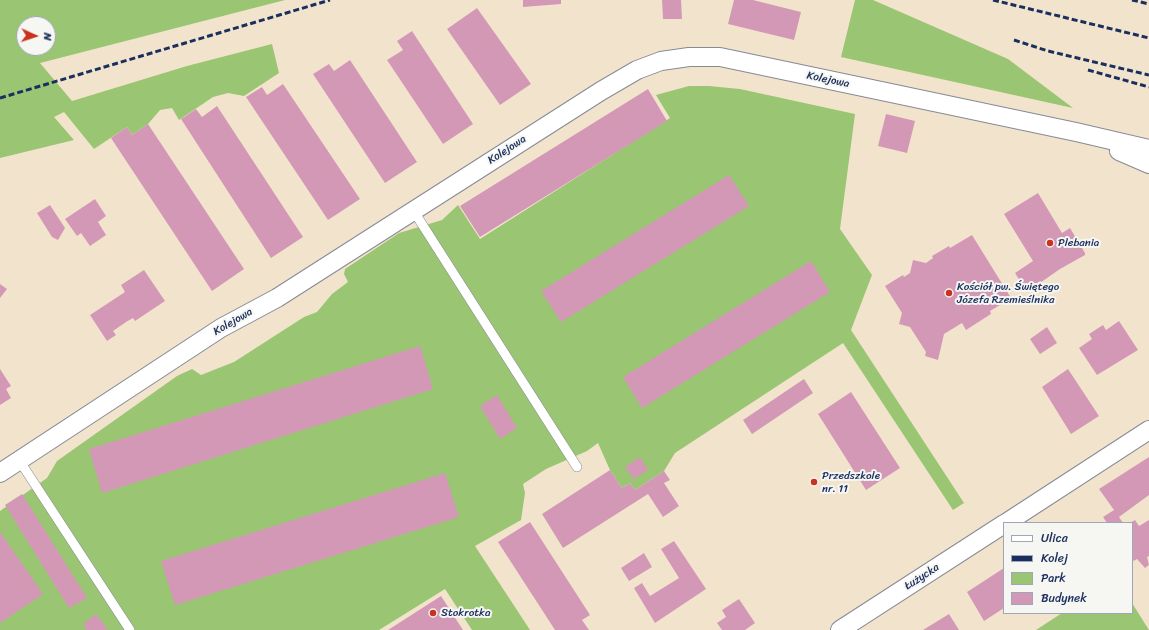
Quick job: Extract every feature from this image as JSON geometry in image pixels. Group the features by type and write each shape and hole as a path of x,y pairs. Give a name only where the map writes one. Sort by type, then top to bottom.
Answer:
{"street":[{"name":"Kolejowa","path":"0,473 221,328 277,298 618,80 661,61 689,57 720,57 1076,132 1149,150"},
{"name":"Kolejowa","path":"1076,132 1149,164"},
{"name":"Łużycka","path":"1008,522 1149,430"},
{"name":"Łużycka","path":"840,630 1003,525"}],"lane":[{"path":"414,210 577,467"},
{"path":"19,460 130,630"}],"green space":[{"path":"0,0 285,0 40,63 72,101 187,66 272,44 279,73 244,96 228,93 213,97 179,120 172,108 160,110 148,124 132,135 127,127 94,149 64,112 54,117 74,140 0,158"},
{"path":"855,0 873,0 1008,59 1073,108 841,57"},
{"path":"689,86 740,89 855,114 840,229 872,275 851,330 964,503 953,510 843,343 675,453 664,471 635,490 630,483 622,488 610,470 598,443 587,451 546,469 523,484 525,493 521,520 475,546 530,630 472,630 445,589 379,630 0,630 0,511 47,478 57,461 177,376 192,369 201,375 234,362 304,317 317,312 332,294 348,282 344,274 345,269 399,233 442,220 458,205 480,239 670,118 656,95"},
{"path":"1133,605 1149,630 1036,630 1060,614 1133,614"}],"building":[{"path":"523,0 561,0 561,4 523,7"},
{"path":"662,0 681,0 682,19 663,19"},
{"path":"734,0 753,0 801,12 794,40 728,24"},
{"path":"477,8 531,84 500,105 447,29"},
{"path":"412,31 473,124 443,144 387,60 403,50 397,41"},
{"path":"350,60 417,162 385,183 313,74 329,64 334,71"},
{"path":"283,84 360,199 328,220 246,97 262,87 267,95"},
{"path":"648,89 667,121 480,237 460,206"},
{"path":"217,106 303,237 271,258 181,119 196,109 202,117"},
{"path":"886,114 915,121 907,153 878,146"},
{"path":"148,124 244,269 212,291 111,138 127,127 132,135"},
{"path":"729,175 749,206 561,322 541,291"},
{"name":"Plebania","path":"1038,193 1062,233 1070,228 1085,255 1060,269 1027,292 1015,273 1033,261 1004,214"},
{"path":"95,199 106,216 98,222 106,235 90,246 81,233 77,236 65,219"},
{"path":"50,205 65,228 58,240 52,237 37,213"},
{"name":"Kościół pw. Świętego Józefa Rzemieślnika","path":"972,235 1011,298 1008,303 1005,302 990,311 991,314 966,330 962,323 944,334 938,360 925,356 926,352 910,327 899,324 902,313 885,286 903,275 904,277 910,273 913,260 926,263 933,258 932,256 949,246 950,248"},
{"path":"811,261 830,292 642,408 623,377"},
{"path":"144,270 165,301 135,321 133,318 126,322 113,331 116,335 107,341 90,315 125,292 121,285"},
{"path":"0,284 7,289 0,298"},
{"path":"1119,321 1138,350 1097,375 1079,348 1092,339 1089,334 1103,325 1106,330"},
{"path":"1047,327 1057,343 1040,354 1030,339"},
{"path":"420,346 433,389 102,493 89,449"},
{"path":"0,369 11,386 6,389 11,398 0,405"},
{"path":"1068,369 1099,416 1071,434 1042,387"},
{"path":"804,379 813,393 752,434 743,420"},
{"path":"851,392 900,468 866,490 818,414"},
{"path":"497,395 517,428 500,439 480,406"},
{"path":"640,457 648,470 634,479 625,467"},
{"path":"1149,457 1149,495 1119,517 1122,522 1106,522 1103,517 1114,510 1099,489"},
{"path":"610,470 622,488 630,483 635,490 664,471 670,480 664,483 679,506 663,517 648,494 563,548 542,514"},
{"path":"445,473 459,517 175,605 161,561"},
{"path":"22,494 87,598 69,608 5,505"},
{"path":"1135,520 1139,526 1149,520 1149,556 1147,557 1149,565 1145,568 1137,559 1134,561 1133,560 1133,522 1132,522"},
{"path":"530,522 590,615 582,620 589,630 555,630 498,542"},
{"path":"0,532 43,594 0,623"},
{"path":"674,541 706,589 655,623 634,588 642,583 650,596 679,578 661,549"},
{"path":"644,553 652,567 629,581 621,568"},
{"path":"1003,569 1003,609 984,621 967,592"},
{"name":"Stokrotka","path":"441,596 463,630 388,630"},
{"path":"739,599 755,623 745,630 722,630 717,623 726,617 722,610"},
{"path":"96,614 108,630 87,630 83,624"},
{"path":"949,614 959,630 923,630"}],"railway":[{"path":"0,98 330,0"},
{"path":"993,0 1149,38"},
{"path":"1132,0 1149,4"},
{"path":"1014,40 1048,51 1149,75"},
{"path":"1088,70 1149,87"}],"place":[{"name":"Plebania","path":"1050,243"},
{"name":"Kościół pw. Świętego Józefa Rzemieślnika","path":"949,293"},
{"name":"Przedszkole nr. 11","path":"814,482"},
{"name":"Stokrotka","path":"433,613"}]}
